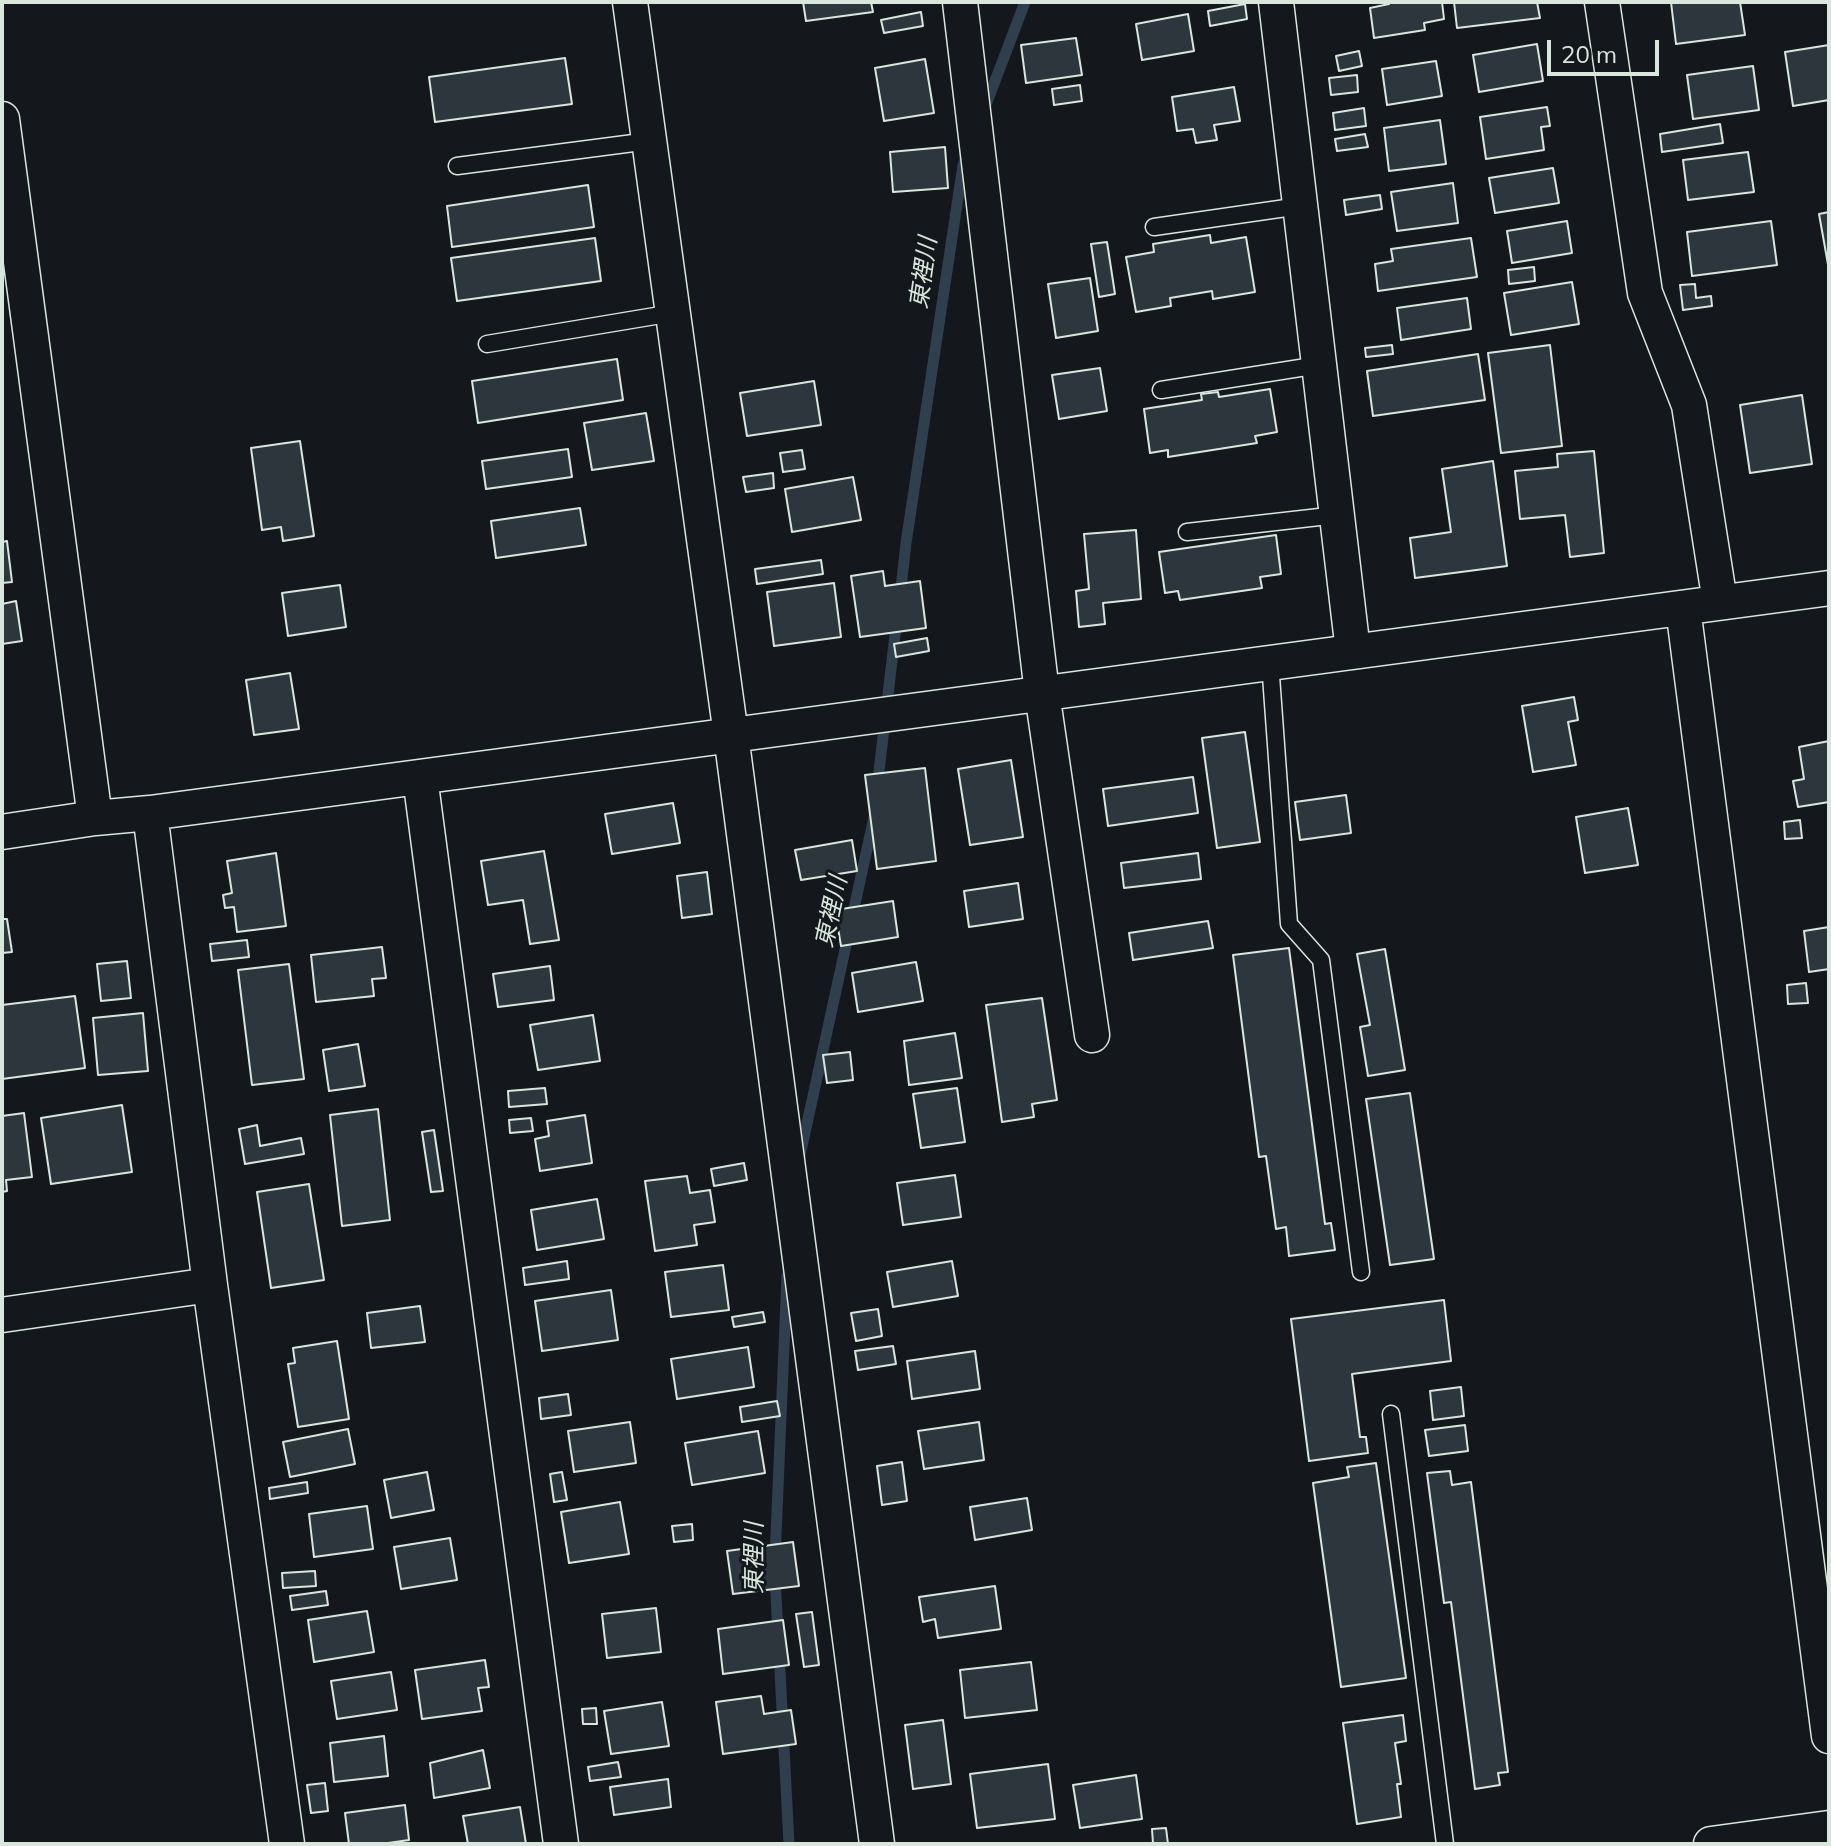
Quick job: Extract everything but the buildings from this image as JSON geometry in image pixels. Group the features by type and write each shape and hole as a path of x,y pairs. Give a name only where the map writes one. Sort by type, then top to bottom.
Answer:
{"street":[{"path":"630,2 731,735 877,1844"},
{"path":"960,2 1042,693 1092,1035"},
{"path":"1276,2 1353,651"},
{"path":"1602,2 1645,293 1689,405 1720,602"},
{"path":"2,119 95,818"},
{"path":"2,832 1829,588"},
{"path":"1683,608 1829,1736"},
{"path":"420,777 561,1844"},
{"path":"150,813 210,1285 287,1844"},
{"path":"2,1315 210,1285"},
{"path":"1711,1844 1829,1828"}],"lane":[{"path":"457,166 649,141"},
{"path":"1154,227 1300,206"},
{"path":"487,344 673,313"},
{"path":"1161,390 1319,365"},
{"path":"1187,532 1337,515"},
{"path":"1270,662 1289,924 1321,960 1361,1272"},
{"path":"1391,1414 1445,1844"}],"waterway":[{"name":"東裡川","path":"984,110 1025,2"},
{"name":"東裡川","path":"900,597 967,152"},
{"name":"東裡川","path":"877,788 897,618"},
{"name":"東裡川","path":"799,1160 874,817"},
{"name":"東裡川","path":"775,1559 787,1276"},
{"name":"東裡川","path":"775,1576 778,1634"},
{"name":"東裡川","path":"779,1652 789,1844"}]}
